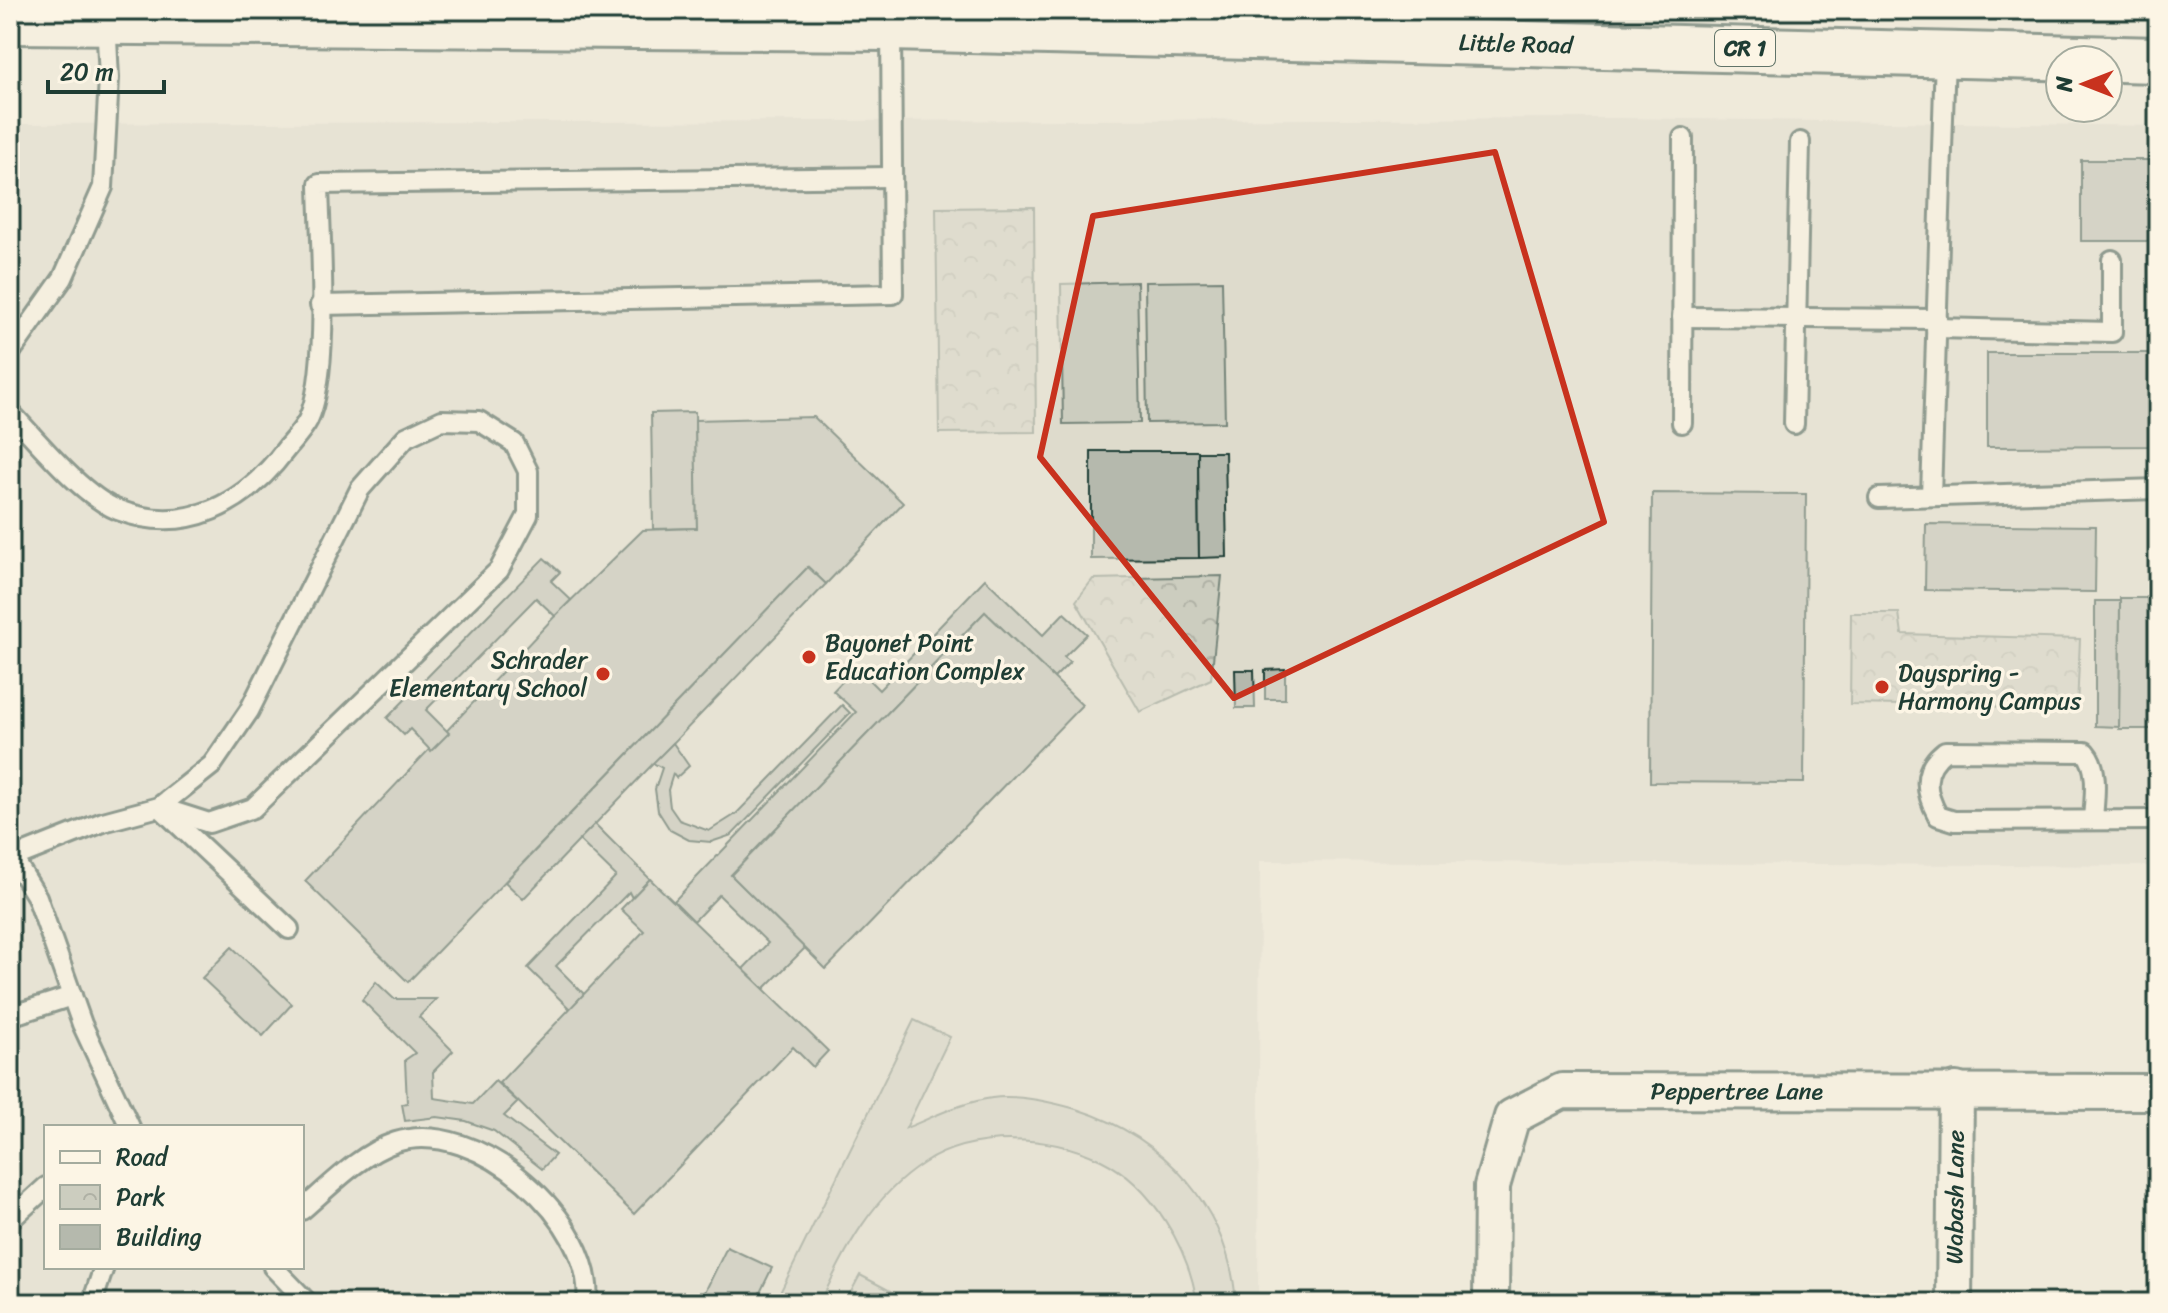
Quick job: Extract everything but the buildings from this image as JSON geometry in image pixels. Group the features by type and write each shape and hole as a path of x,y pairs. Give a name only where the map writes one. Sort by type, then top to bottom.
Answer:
{"main road":[{"name":"Little Road","path":"10,21 891,28 2158,60"}],"street":[{"name":"Wabash Lane","path":"1954,1303 1956,1090"},
{"name":"Peppertree Lane","path":"1491,1303 1492,1186 1512,1117 1562,1091 2158,1092"}],"lane":[{"path":"10,353 63,278 103,187 109,78 106,20"},
{"path":"320,305 893,294 891,28"},
{"path":"1931,496 1945,53"},
{"path":"1682,423 1683,138"},
{"path":"1794,424 1800,142"},
{"path":"10,412 73,478 116,509 173,521 223,507 267,474 308,420 320,366 319,184 891,177"},
{"path":"1682,317 1796,318 2112,332 2112,260"},
{"path":"122,1123 37,897 11,857 103,822 159,807 212,765 249,711 360,489 406,437 442,420 479,421 514,443 528,471 528,515 499,570 253,808 209,823 159,807"},
{"path":"1879,498 2158,489"},
{"path":"2093,820 2094,773 2091,759 2085,752 1945,751 1932,761 1927,777 1929,800 1938,816 1954,821 2158,820"},
{"path":"159,807 289,929"},
{"path":"10,1016 72,996"},
{"path":"304,1208 356,1164 396,1142 428,1137 458,1142 505,1167 550,1208 577,1247 588,1288 587,1303"},
{"path":"10,1220 44,1189"},
{"path":"103,1269 94,1296 113,1303"},
{"path":"275,1269 308,1303"}],"highlighted area":[{"path":"1495,152 1604,522 1234,698 1040,457 1093,216"}],"shaded area":[{"name":"Bayonet Point Education Complex","path":"1615,118 2158,126 2158,866 1260,861 1258,1303 10,1303 10,124"}],"green space":[{"path":"1034,207 1036,432 939,433 936,208"},
{"path":"1222,281 1225,422 1147,423 1145,282"},
{"path":"1137,282 1140,423 1063,424 1061,284"},
{"path":"1222,576 1211,679 1140,712 1076,601 1093,579"},
{"path":"1851,613 1899,613 1902,634 2080,639 2077,708 1850,704"},
{"path":"914,1020 950,1037 906,1128 958,1107 1002,1097 1056,1104 1108,1121 1164,1158 1187,1181 1206,1207 1221,1237 1231,1269 1236,1303 1197,1303 1193,1282 1177,1241 1152,1202 1119,1171 1101,1160 1059,1145 1012,1140 965,1146 924,1163 905,1177 875,1208 850,1244 820,1303 775,1303"},
{"path":"860,1275 913,1303 845,1303"}],"place":[{"name":"Bayonet Point Education Complex","path":"809,657"},
{"name":"Schrader Elementary School","path":"603,674"},
{"name":"Dayspring - Harmony Campus","path":"1882,687"}]}
